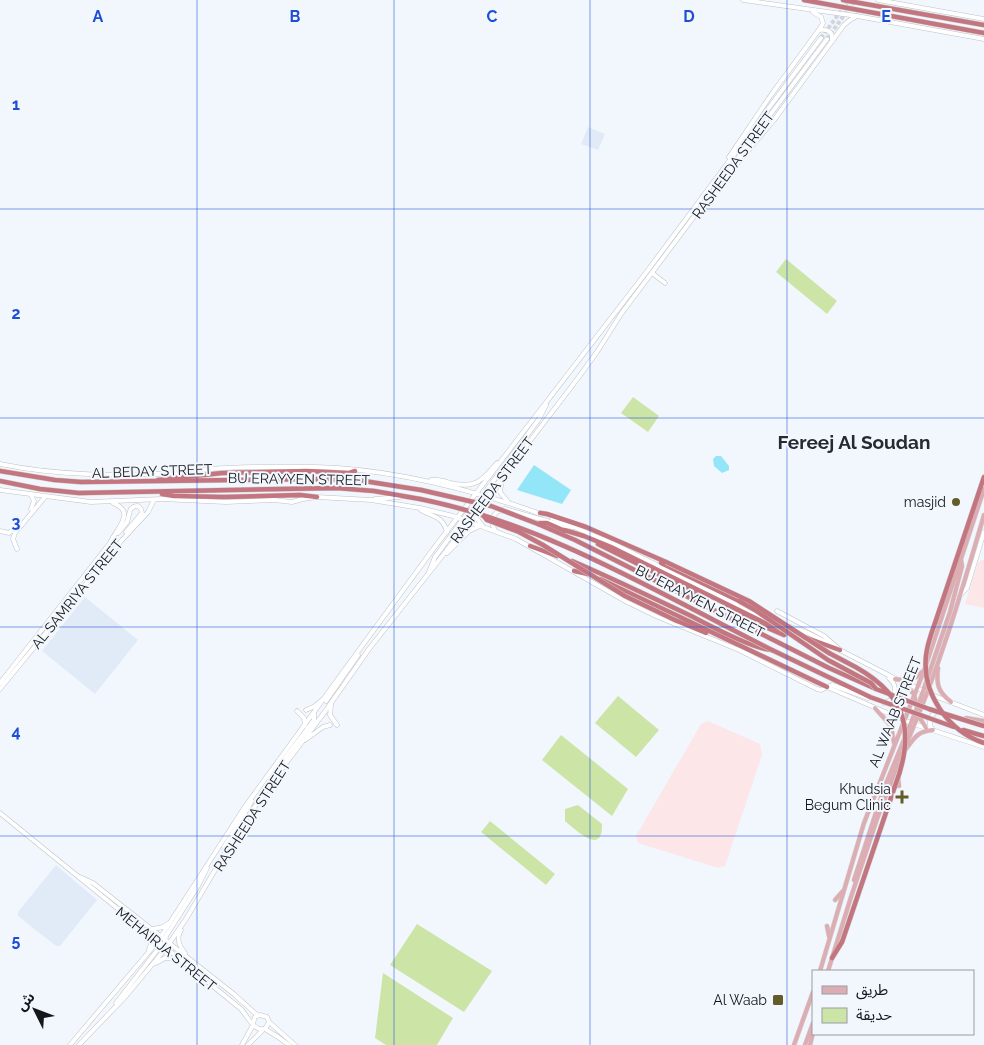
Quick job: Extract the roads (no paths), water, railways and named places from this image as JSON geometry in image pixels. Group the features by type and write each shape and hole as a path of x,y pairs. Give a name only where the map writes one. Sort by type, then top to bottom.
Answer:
{"highway":[{"path":"804,0 984,33"},
{"path":"843,0 984,25"},
{"name":"BU ERAYYEN STREET","path":"0,471 68,481 152,482 329,479 364,481 421,490 491,506 538,524 548,524 564,530 745,617 829,653"},
{"path":"152,482 164,478 206,474 306,471 349,473 355,471"},
{"path":"984,477 935,623 926,657 927,676 933,697 941,711 951,723 967,735 984,742"},
{"name":"BU ERAYYEN STREET","path":"0,481 40,489 79,493 337,488 420,498 483,514 538,534 595,560 772,650 870,697 906,711 984,736"},
{"path":"156,492 174,496 300,495 317,497"},
{"path":"540,513 586,527 739,601 828,660 871,684 876,689"},
{"path":"483,514 487,520 538,542 625,596 677,621 729,640"},
{"path":"538,524 582,544 829,668 876,689 929,709 984,726"},
{"path":"564,530 610,547 763,622 840,650"},
{"path":"530,546 588,568 758,647 772,650"},
{"path":"645,554 749,601 829,653 874,678 893,697 899,708 905,728 906,748 903,766 842,942 832,958"},
{"path":"574,571 598,578 827,687"}],"main road":[{"path":"743,0 857,16 984,39"},
{"path":"878,0 984,19"},
{"path":"727,164 730,156 771,95 823,23 820,15 796,7"},
{"path":"724,177 766,130 848,22 857,16"},
{"path":"819,30 831,33 830,45"},
{"name":"RASHEEDA STREET","path":"70,1045 148,952 163,938 172,920 253,796 362,646 821,38"},
{"name":"RASHEEDA STREET","path":"164,946 170,943 186,919 257,803 281,769 319,720 369,649 469,522 597,352 621,314 827,39"},
{"path":"652,273 665,283"},
{"path":"428,575 434,557 539,419 547,402"},
{"path":"428,481 437,480 466,486 480,481 528,428"},
{"name":"AL BEDAY STREET","path":"0,464 76,474 168,473 212,469 290,467 332,468 428,481 488,497"},
{"path":"502,478 500,492 509,504"},
{"path":"443,555 449,552 472,528 483,526 474,514 472,499 461,489"},
{"name":"AL WAAB STREET","path":"820,970 864,823 925,668 984,489"},
{"name":"AL BEDAY STREET","path":"0,490 82,502 154,500 226,502 274,500 292,502 317,497"},
{"path":"0,531 7,533 15,528 34,505 31,495"},
{"path":"17,549 13,539 15,533 45,497"},
{"name":"BU ERAYYEN STREET","path":"317,497 371,500 420,508 495,530 530,546 658,618 738,650 819,690 827,687"},
{"path":"371,500 404,497 465,509 473,507 488,497"},
{"name":"BU ERAYYEN STREET","path":"488,497 540,513 612,542 746,610 774,622 808,633 895,679 984,715"},
{"name":"AL SAMRIYA STREET","path":"0,689 124,536 147,513 154,500"},
{"name":"AL SAMRIYA STREET","path":"0,682 110,543 123,521 124,514 123,509 110,502"},
{"path":"110,543 126,524 131,508 138,506 142,509 141,514 124,536"},
{"path":"420,508 440,519 447,532"},
{"path":"495,530 492,523 493,516 498,511 504,509 575,527"},
{"name":"AL WAAB STREET","path":"918,706 927,693 939,660 984,515"},
{"name":"AL WAAB STREET","path":"960,595 967,588 984,532"},
{"path":"851,897 853,882 874,816 909,728 913,723 924,685 950,612 962,566 961,560"},
{"path":"774,622 780,618 777,611 824,636 840,650"},
{"path":"319,720 317,716 320,710 362,646"},
{"path":"939,660 938,687 942,694 951,702"},
{"path":"895,679 912,680 919,676 925,668"},
{"path":"881,703 891,700 895,689 894,683 884,673"},
{"path":"306,710 318,703 340,677"},
{"path":"902,682 914,694 918,706 918,716 926,728"},
{"path":"924,685 927,688 930,685"},
{"path":"827,687 832,686 908,712 918,706 984,722"},
{"path":"827,687 904,720 984,747"},
{"path":"333,700 329,714 338,725"},
{"path":"904,720 918,706"},
{"path":"875,708 892,728 894,745"},
{"path":"933,730 930,725 930,718 933,713 939,710"},
{"path":"297,711 304,718 305,726"},
{"path":"281,769 283,761 314,720 314,714"},
{"name":"AL WAAB STREET","path":"828,970 851,897 895,770 913,723 918,716"},
{"path":"902,725 906,723 909,728"},
{"path":"300,744 330,725"},
{"path":"900,758 919,733 925,730 933,730"},
{"path":"895,770 897,786"},
{"path":"897,776 904,776"},
{"path":"226,853 224,847 252,801 253,796"},
{"name":"MEHAIRJA STREET","path":"0,813 241,1009 253,1024"},
{"path":"79,1045 151,966 164,946 163,938 198,886 208,864"},
{"name":"MEHAIRJA STREET","path":"78,876 93,883 151,928 257,1015"},
{"path":"835,900 844,889"},
{"path":"186,919 178,938 179,945 189,959"},
{"path":"151,928 163,927 172,920"},
{"path":"827,926 830,939"},
{"path":"148,933 151,944 148,952"},
{"path":"107,1015 164,946"},
{"path":"151,966 166,958 182,961"},
{"path":"794,1045 812,995"},
{"path":"242,1045 257,1015 265,1016 269,1022 295,1045"},
{"path":"248,1045 264,1030 269,1022"},
{"path":"253,1024 257,1030 264,1030 288,1045"},
{"path":"805,1045 812,1026"}],"water":[{"path":"716,456 721,456 729,466 729,470 722,473 714,466 713,459"},
{"path":"534,465 571,490 562,504 517,490"}],"tunnel":[{"path":"821,38 849,0"},
{"path":"827,39 855,0"}],"place":[{"name":"masjid","path":"956,502"},
{"name":"Khudsia Begum Clinic","path":"902,797"},
{"name":"Al Waab","path":"778,1000"}],"district":[{"name":"Fereej Al Soudan","path":"854,442"}]}
